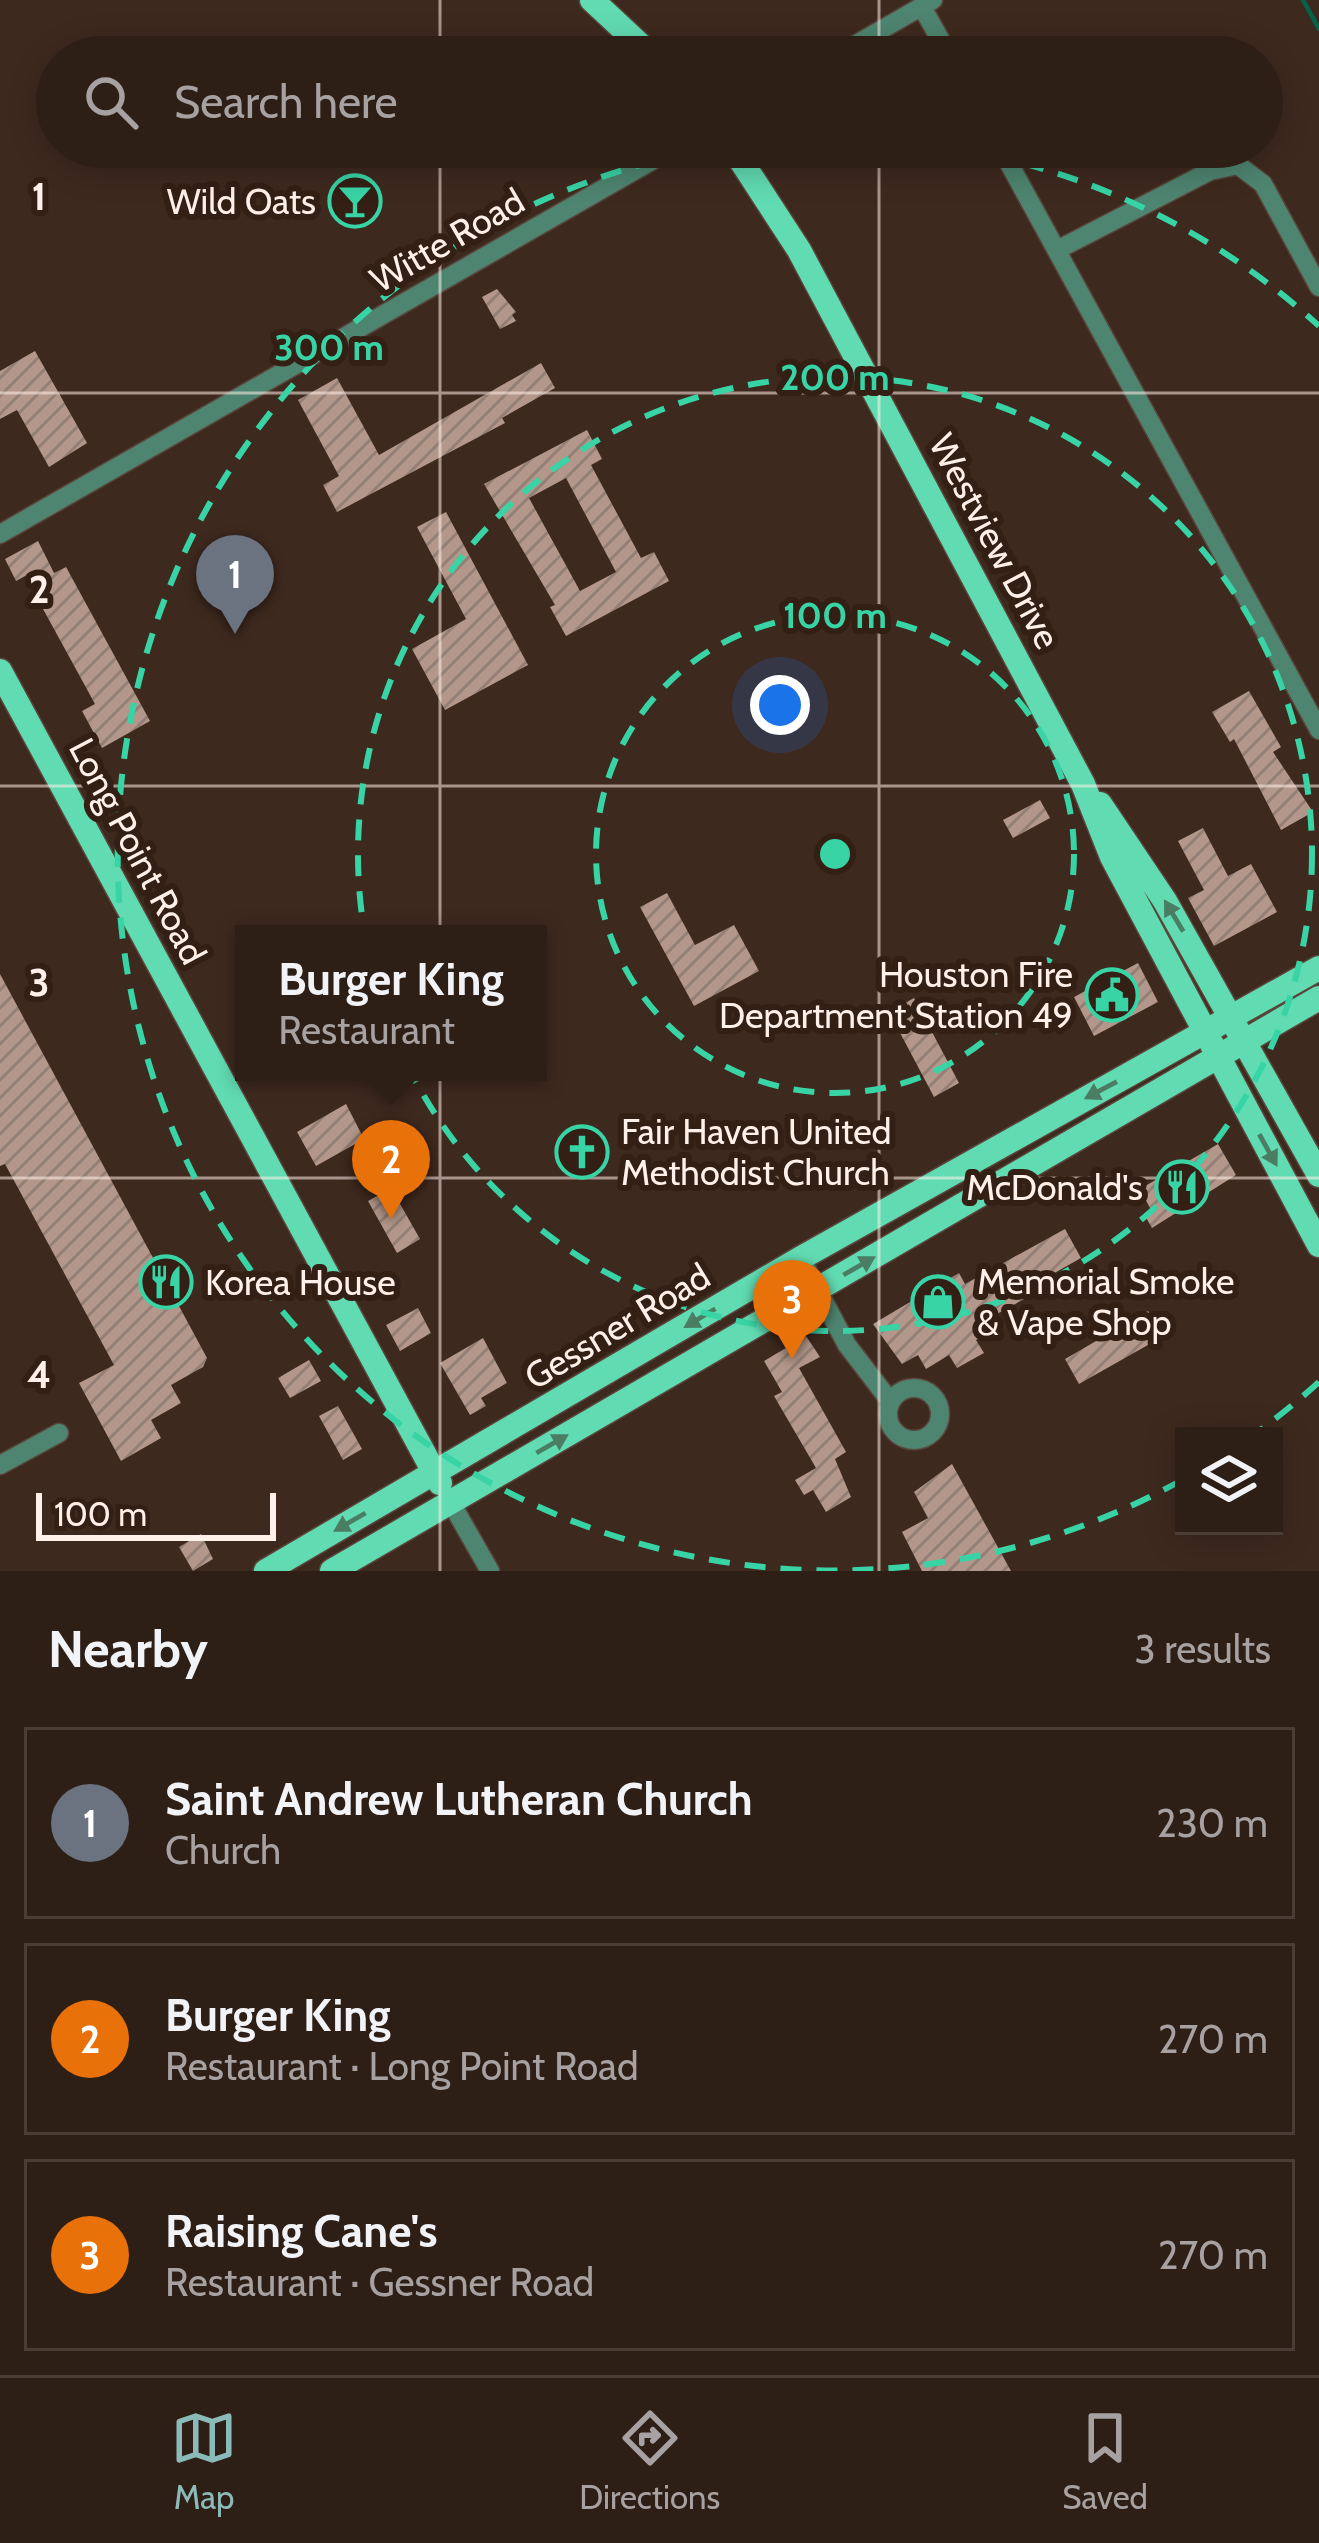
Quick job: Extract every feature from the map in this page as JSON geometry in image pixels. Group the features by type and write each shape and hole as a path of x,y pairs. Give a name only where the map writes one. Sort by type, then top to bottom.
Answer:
{"main road":[{"path":"592,0 631,36"},
{"name":"Westview Drive","path":"746,168 799,250 1083,784 1112,857 1319,1245"},
{"name":"Long Point Road","path":"0,671 450,1501"},
{"name":"Westview Drive","path":"1083,784 1116,823 1239,1028 1319,1175"},
{"name":"Gessner Road","path":"332,1571 1164,1086 1210,1045 1319,968"},
{"name":"Gessner Road","path":"1239,1028 1319,998"},
{"name":"Gessner Road","path":"266,1571 980,1156 1151,1062 1210,1045"},
{"path":"1151,1062 1164,1086"},
{"path":"980,1156 997,1186"}],"street":[{"path":"870,36 927,3 941,36"},
{"name":"Witte Road","path":"0,534 639,168"},
{"path":"1012,168 1319,730"},
{"path":"1057,250 1221,168"},
{"path":"1242,168 1263,184 1319,287"},
{"path":"801,1258 855,1358 890,1401"},
{"path":"0,1465 59,1433"},
{"name":"Long Point Road","path":"450,1501 490,1571"}],"building":[{"path":"497,289 516,312 512,315 516,321 500,329 482,297"},
{"path":"35,351 87,443 49,467 17,410 0,419 0,371"},
{"path":"541,363 555,388 502,418 505,423 337,512 323,485 339,476 298,400 337,378 379,455"},
{"path":"587,430 602,459 591,465 641,558 654,552 669,581 566,636 550,607 555,605 484,484","holes":["566,478 616,572 580,591 529,498"]},
{"path":"446,512 528,665 445,710 412,649 466,619 417,527"},
{"path":"38,541 54,573 66,567 150,721 102,748 82,711 95,704 25,576 16,581 5,559"},
{"path":"1249,691 1281,747 1273,752 1313,812 1281,830 1234,739 1230,742 1212,712"},
{"path":"1040,800 1050,818 1013,838 1003,820"},
{"path":"1203,828 1228,876 1251,864 1277,912 1214,946 1188,898 1204,890 1178,841"},
{"path":"667,893 695,945 734,925 759,971 694,1006 640,907"},
{"name":"Houston Fire Department Station 49","path":"1138,963 1158,1002 1094,1036 1074,997"},
{"path":"0,974 207,1358 203,1367 171,1385 181,1403 151,1420 161,1438 121,1461 79,1383 114,1365 5,1164 0,1166"},
{"path":"914,998 959,1083 934,1097 889,1012"},
{"path":"346,1104 364,1139 316,1166 297,1132"},
{"name":"McDonald's","path":"1218,1144 1236,1175 1152,1228 1144,1214 1151,1210 1140,1189"},
{"path":"391,1188 420,1239 397,1253 368,1201"},
{"path":"1065,1229 1081,1258 1051,1275 1055,1282 986,1320 992,1330 976,1340 984,1353 957,1368 949,1355 926,1369 918,1355 902,1364 873,1324 959,1273 965,1284"},
{"path":"418,1308 431,1333 400,1351 386,1325"},
{"path":"1148,1311 1162,1337 1079,1384 1065,1359"},
{"path":"806,1336 820,1357 799,1368 846,1452 835,1459 851,1497 826,1512 813,1490 804,1495 795,1480 816,1468 774,1396 782,1392 764,1361"},
{"path":"483,1338 507,1383 481,1398 486,1406 470,1415 440,1363"},
{"path":"309,1360 321,1381 290,1398 278,1378"},
{"path":"338,1406 362,1449 343,1460 319,1416"},
{"path":"952,1464 1011,1571 922,1571 902,1532 928,1518 914,1492"},
{"path":"201,1534 213,1559 193,1571 179,1547"}],"waterway":[{"path":"1303,0 1319,29"}],"place":[{"name":"Wild Oats","path":"355,201"},
{"name":"Saint Andrew Lutheran Church","path":"235,634"},
{"name":"Houston Fire Department Station 49","path":"1112,995"},
{"name":"Fair Haven United Methodist Church","path":"582,1152"},
{"name":"McDonald's","path":"1182,1187"},
{"name":"Burger King","path":"391,1219"},
{"name":"Korea House","path":"166,1282"},
{"name":"Memorial Smoke & Vape Shop","path":"938,1302"},
{"name":"Raising Cane's","path":"792,1359"}]}
